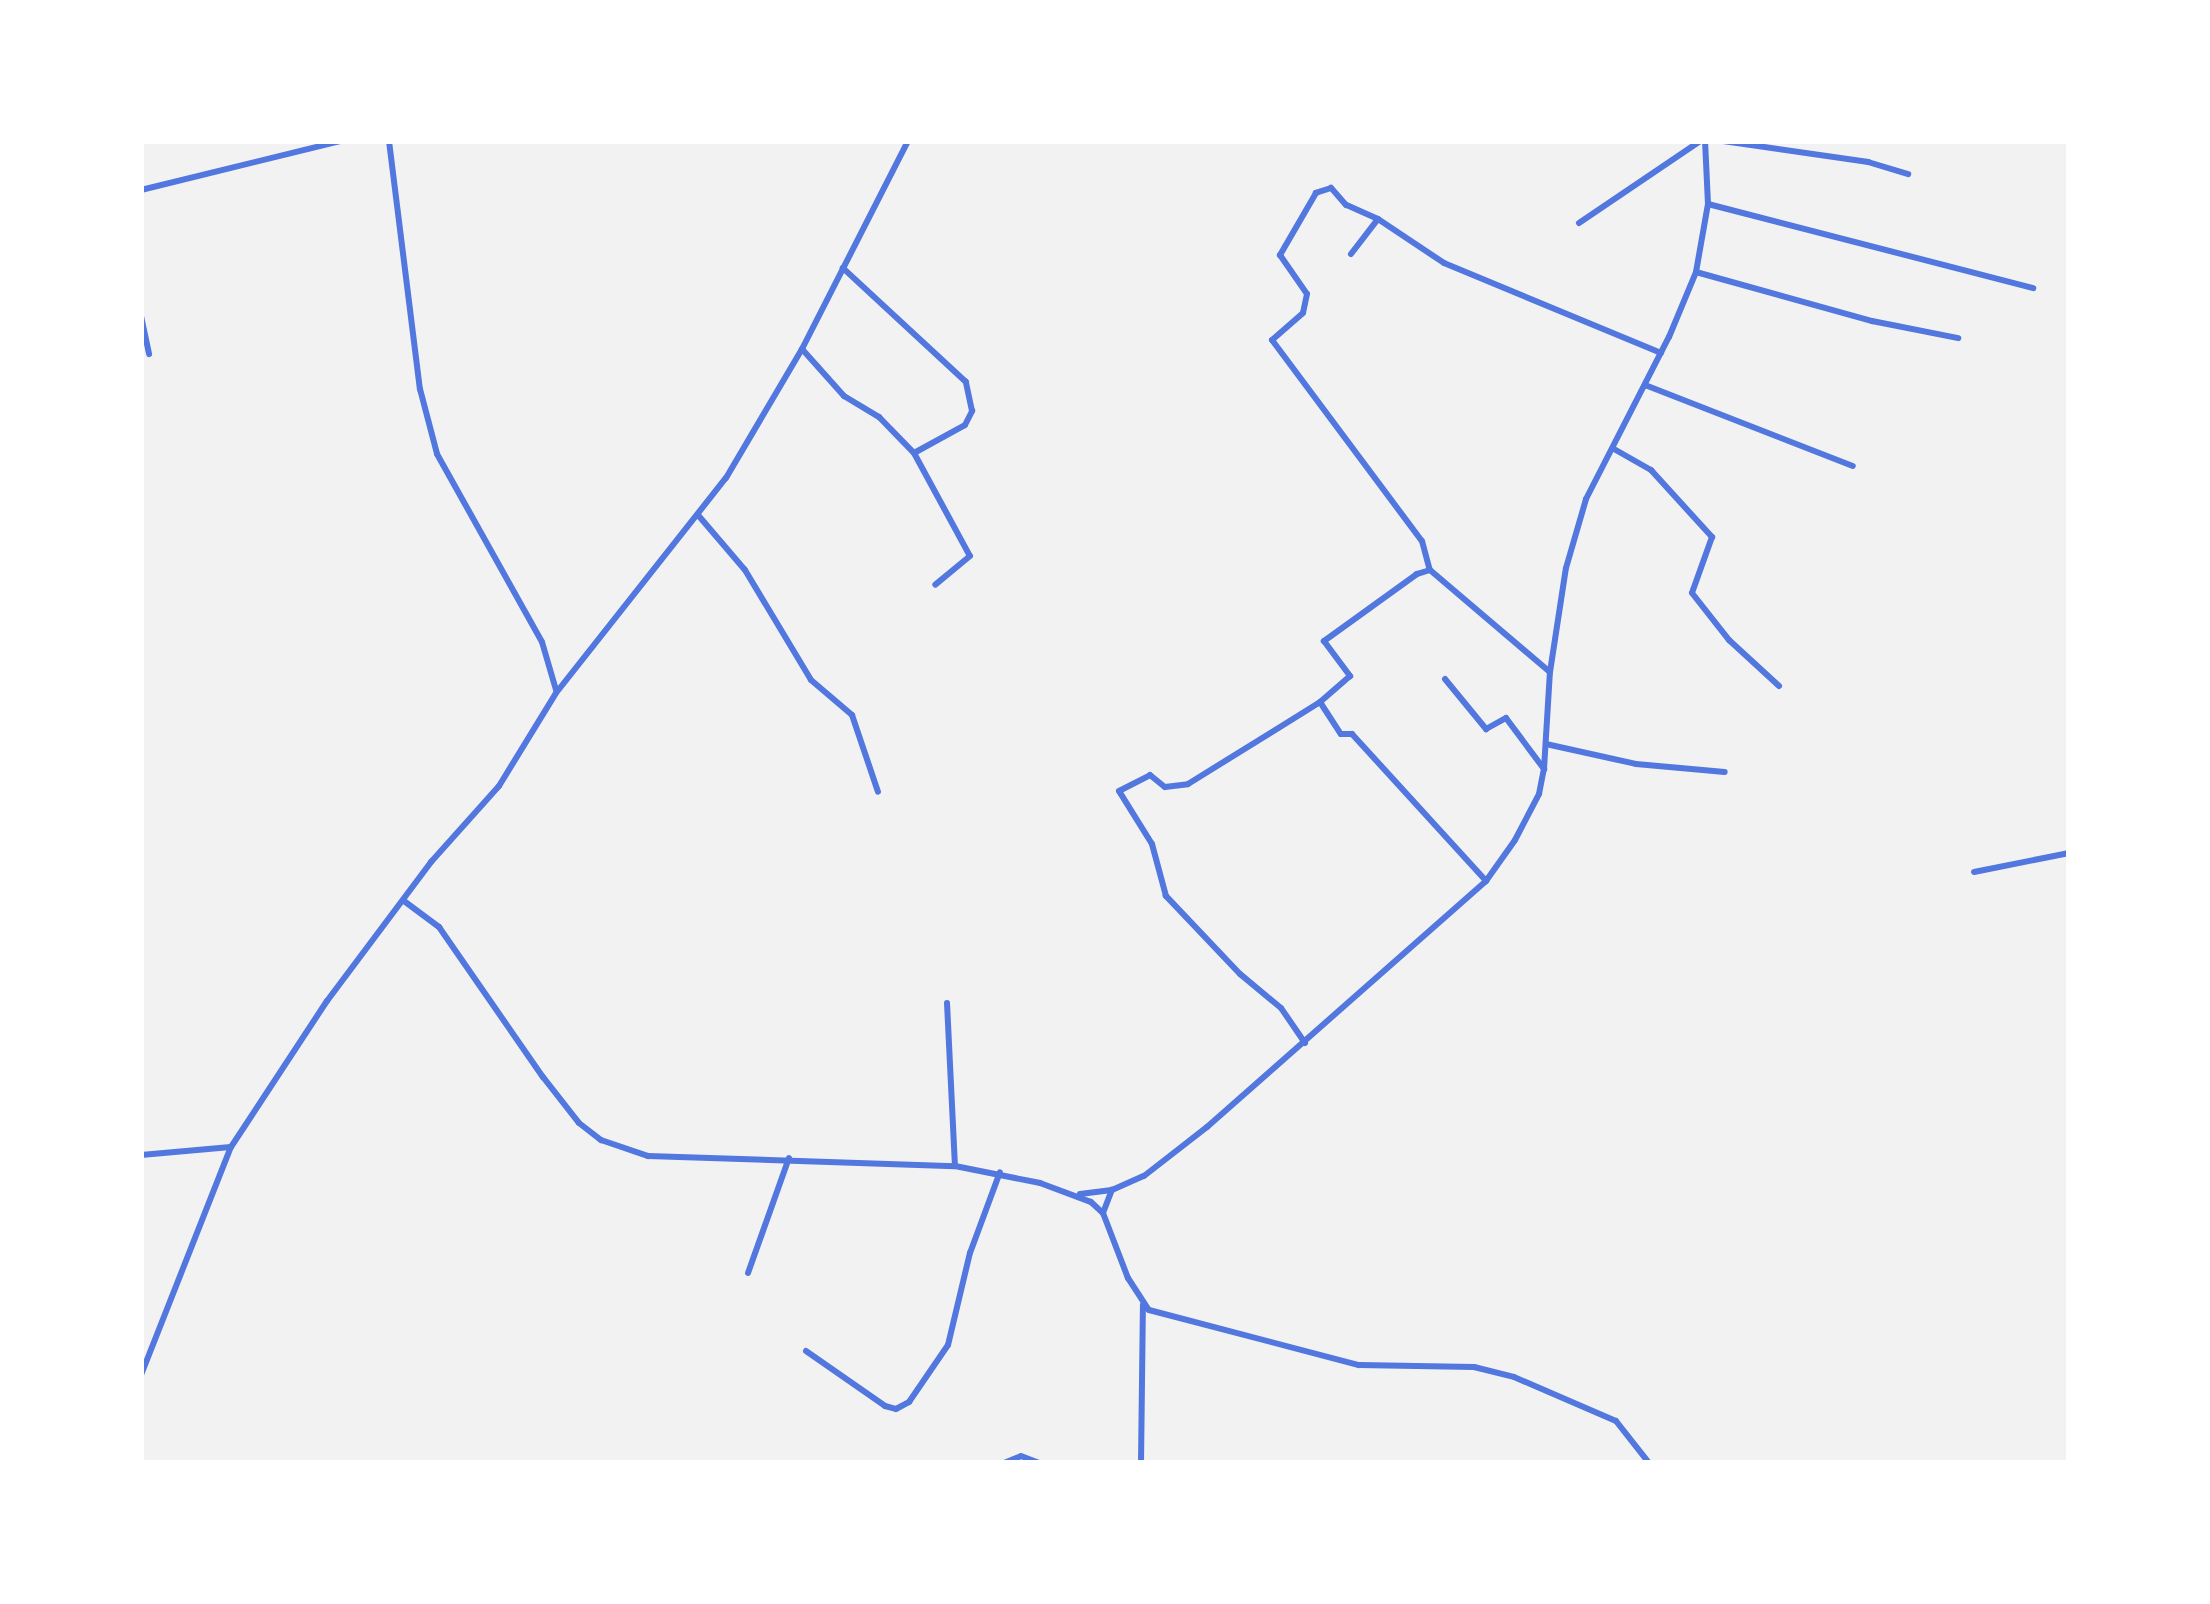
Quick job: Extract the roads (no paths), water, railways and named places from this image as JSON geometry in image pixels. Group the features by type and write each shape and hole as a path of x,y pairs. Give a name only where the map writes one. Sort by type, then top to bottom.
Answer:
{"street":[{"path":"141,190 340,141"},
{"path":"389,141 420,389 436,454 542,642 556,693"},
{"path":"141,1376 231,1147 303,1035 499,786 556,693 745,450 908,141"},
{"path":"1076,1195 1112,1190 1144,1176 1305,1043 1486,881 1528,816 1544,769 1550,672 1566,568 1586,499 1661,353 1696,272 1708,204 1702,141 1579,223"},
{"path":"1723,141 1868,162 1908,174"},
{"path":"1550,672 1430,570 1422,541 1272,340 1303,313 1307,294 1280,255 1316,193 1331,188 1346,206 1378,219 1444,263 1661,353"},
{"path":"1708,204 2033,288"},
{"path":"1351,254 1378,219"},
{"path":"843,268 966,382 973,398 964,425 914,453"},
{"path":"1696,272 1872,321 1958,338"},
{"path":"141,316 149,354"},
{"path":"802,349 844,395 879,417 914,453 970,556 935,585"},
{"path":"1645,385 1853,466"},
{"path":"1614,448 1652,470 1712,536 1692,592 1729,640 1779,686"},
{"path":"698,514 745,570 811,680 852,715 878,791"},
{"path":"1305,1043 1281,1009 1240,974 1166,896 1152,844 1119,791 1150,776 1166,787 1188,784 1320,702 1350,676 1324,641 1417,574 1430,570"},
{"path":"1445,679 1486,729 1506,718 1544,769"},
{"path":"1320,702 1341,734 1352,734 1486,881"},
{"path":"1546,744 1636,764 1725,772"},
{"path":"1974,872 2069,853"},
{"path":"404,901 439,927 543,1077 579,1123 601,1140 648,1156 789,1158 1000,1172 1076,1195 1103,1213 1144,1305 1142,1463"},
{"path":"947,1003 955,1166"},
{"path":"141,1155 231,1147"},
{"path":"748,1273 789,1158"},
{"path":"806,1351 885,1406 896,1408 909,1402 948,1345 970,1253 1000,1172"},
{"path":"1103,1213 1112,1190"},
{"path":"1144,1305 1359,1365 1474,1367 1514,1377 1616,1421 1649,1463"},
{"path":"1004,1463 1021,1456 1039,1463"}]}
